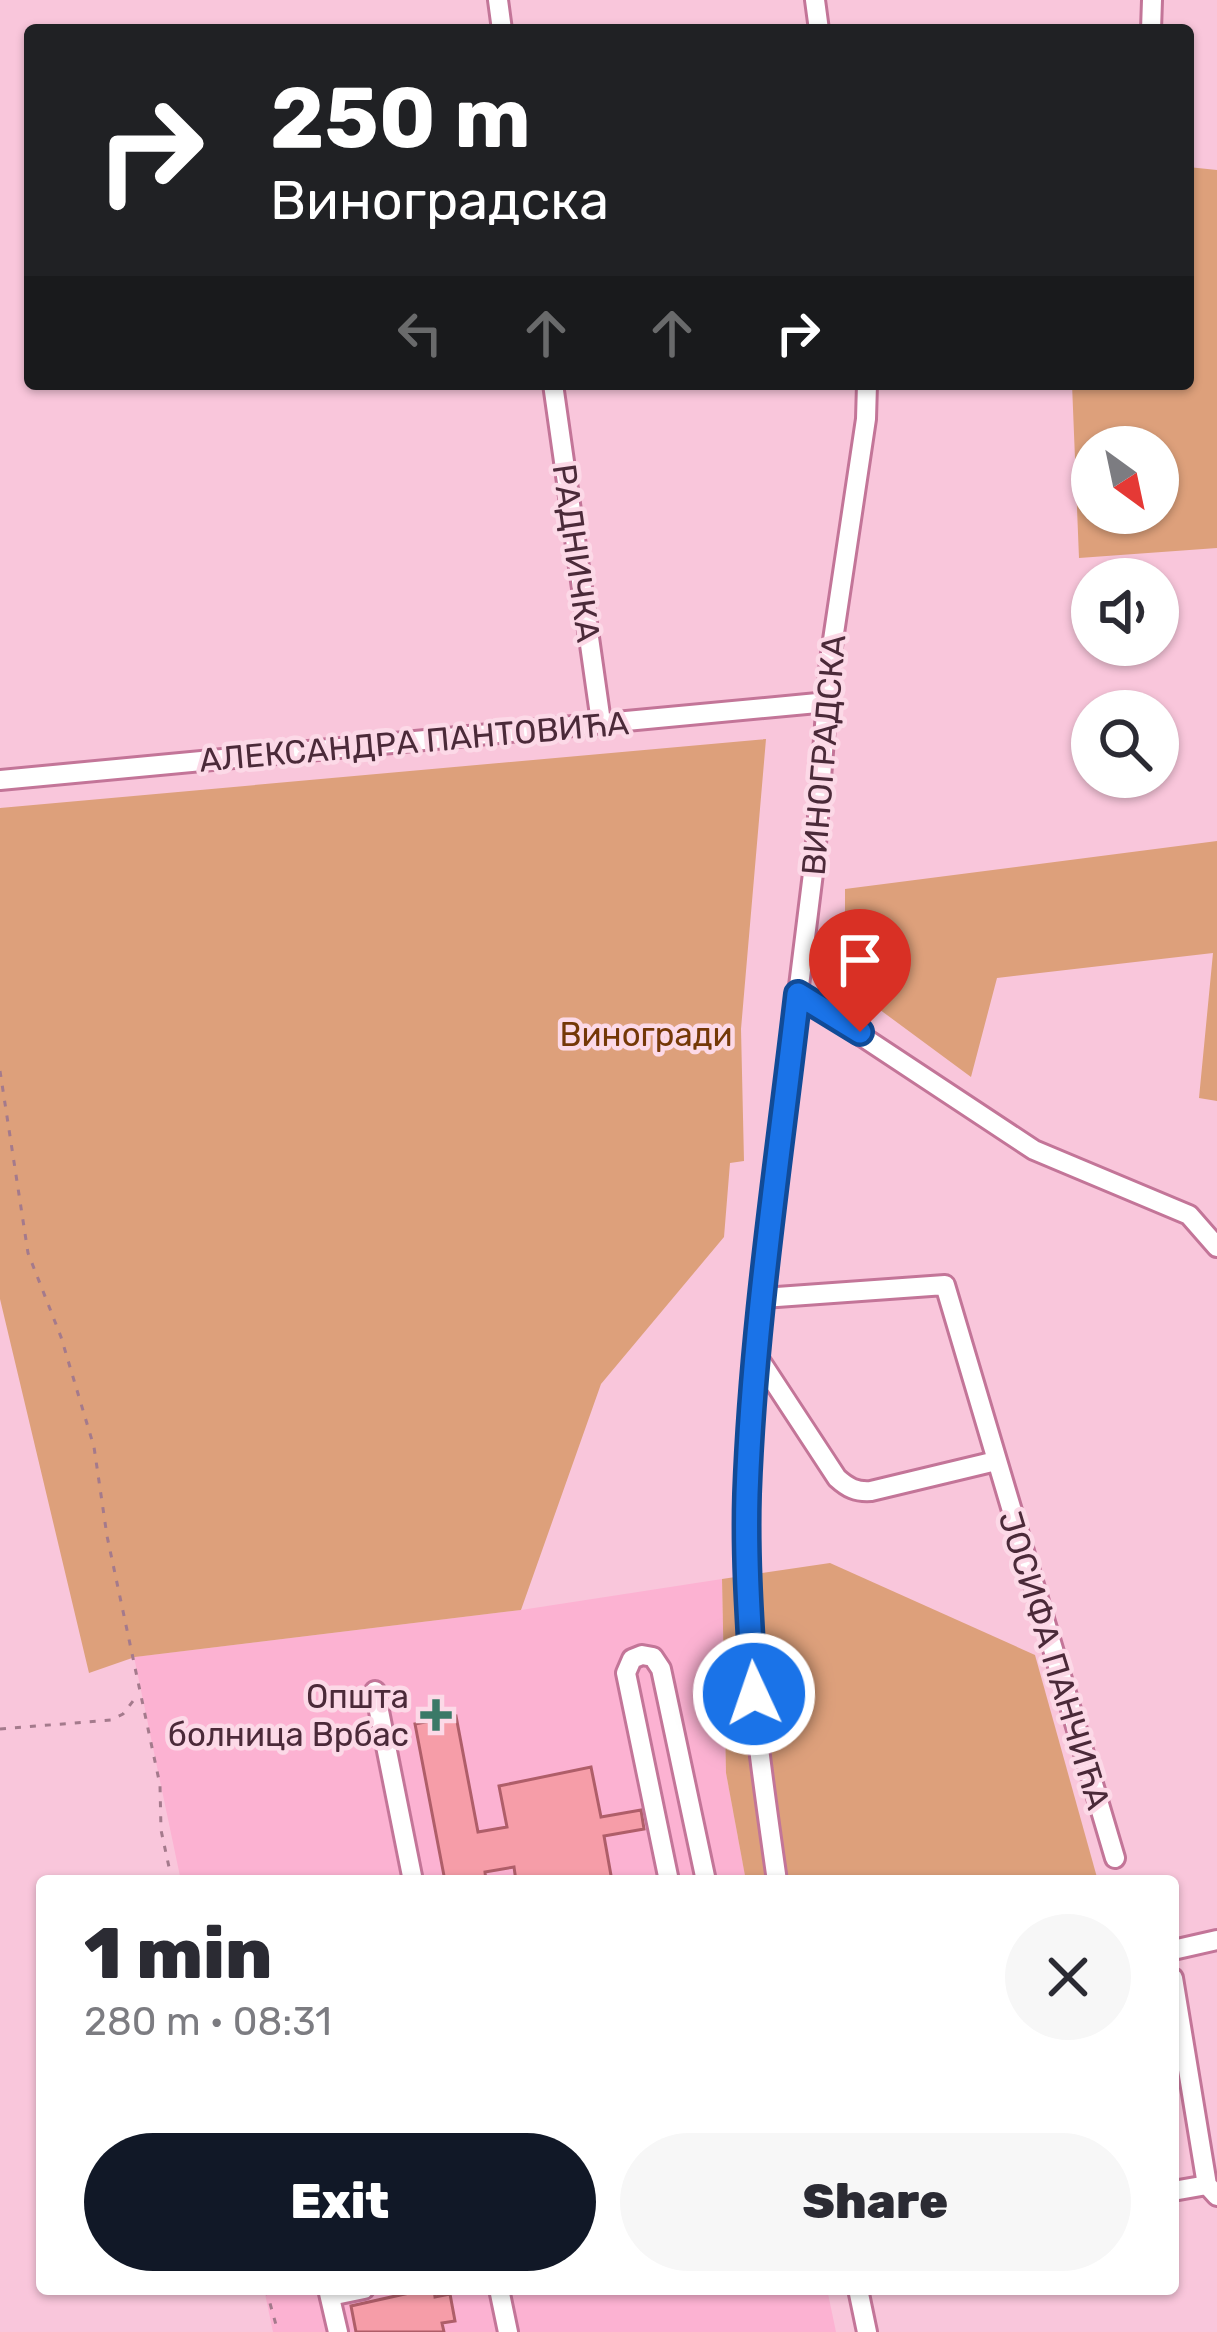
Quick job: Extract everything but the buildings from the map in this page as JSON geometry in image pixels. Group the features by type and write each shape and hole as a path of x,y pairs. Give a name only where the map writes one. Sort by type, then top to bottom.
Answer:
{"street":[{"name":"РАДНИЧКА","path":"554,390 601,722"},
{"name":"ВИНОГРАДСКА","path":"776,1875 754,1694 746,1562 756,1355 830,660 867,390"},
{"name":"АЛЕКСАНДРА ПАНТОВИЋА","path":"0,780 829,702"},
{"path":"798,994 1034,1150 1181,1210 1211,1230 1217,1246"},
{"name":"ЈОСИФА ПАНЧИЋА","path":"763,1298 945,1285 1114,1858"},
{"path":"756,1355 847,1487 871,1490 996,1461"},
{"path":"668,1875 626,1673 629,1662 639,1655 653,1657 661,1669 705,1875"},
{"path":"375,1690 412,1875"},
{"path":"1179,1949 1217,1940"},
{"path":"1179,2011 1212,2190 1179,2191"},
{"path":"330,2295 338,2332"},
{"path":"500,2295 508,2332"},
{"path":"859,2295 867,2332"}],"path":[{"path":"0,1072 23,1231 94,1447 138,1695 160,1785 161,1830 171,1875"},
{"path":"0,1729 111,1720 123,1714 138,1695"},
{"path":"268,2295 278,2332"}],"shaded area":[{"name":"Општа болница Врбас","path":"722,1579 726,1773 745,1875 180,1875 134,1657 521,1610"},
{"path":"265,2295 828,2295 836,2332 273,2332"}],"green space":[{"path":"1194,168 1217,170 1217,548 1079,558 1078,534 1179,534 1179,426 1074,426 1072,390 1194,390"},
{"name":"Виногради","path":"766,739 741,1029 744,1161 730,1163 724,1237 601,1384 521,1610 135,1657 89,1673 0,1299 0,808"},
{"path":"1217,841 1217,1101 1199,1098 1213,953 997,978 971,1077 845,984 845,889"},
{"path":"830,1563 1035,1655 1096,1875 745,1875 726,1773 722,1579"}],"place":[{"name":"Општа болница Врбас","path":"436,1715"}],"route":[{"path":"754,1694 747,1492 758,1342 798,994 860,1032"}]}
